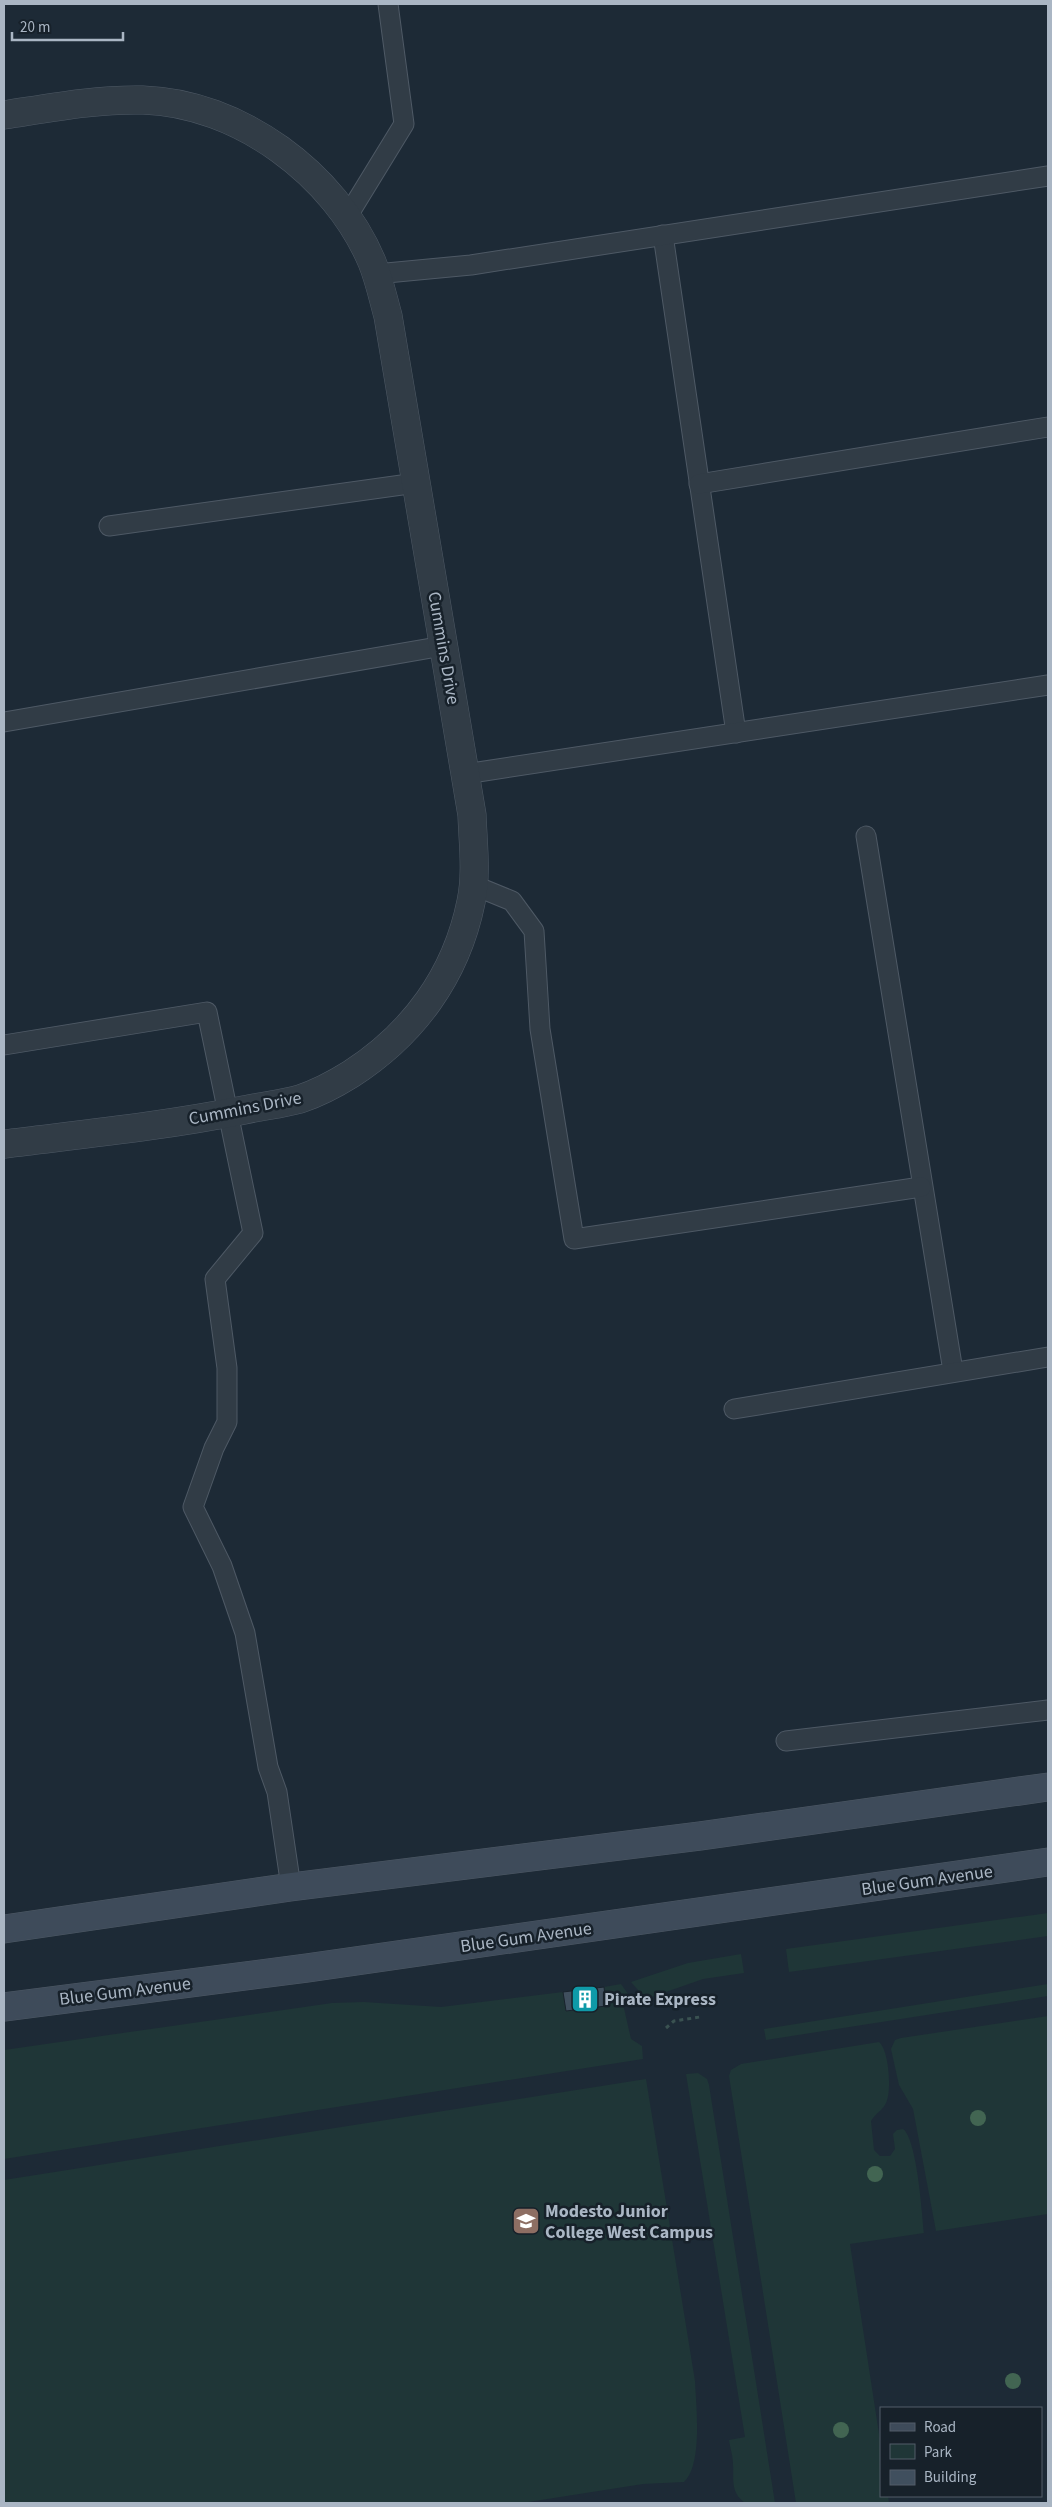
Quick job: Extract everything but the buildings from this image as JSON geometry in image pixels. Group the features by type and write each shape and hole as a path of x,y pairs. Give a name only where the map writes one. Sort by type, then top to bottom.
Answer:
{"main road":[{"path":"4,1929 291,1887 700,1836 1048,1787"},
{"name":"Blue Gum Avenue","path":"4,2007 307,1968 1048,1862"}],"street":[{"name":"Cummins Drive","path":"4,115 94,101 144,100 195,108 239,124 283,150 321,184 347,217 372,262 388,316 472,815 475,867 471,902 457,950 432,997 405,1032 379,1056 333,1084 300,1098 229,1113 4,1144"}],"lane":[{"path":"347,217 404,124 388,4"},
{"path":"376,274 471,265 1048,176"},
{"path":"663,235 736,732"},
{"path":"699,484 1048,427"},
{"path":"109,526 416,483"},
{"path":"4,722 443,646"},
{"path":"465,774 1048,685"},
{"path":"866,836 921,1187 953,1371"},
{"path":"473,885 512,901 534,931 540,1029 574,1238 921,1187"},
{"path":"4,1045 206,1012 253,1233 215,1279 227,1368 227,1422 214,1448 192,1507 222,1566 245,1633 268,1767 277,1792 291,1887"},
{"path":"734,1409 953,1371 1048,1357"},
{"path":"786,1741 1048,1710"}],"path":[{"path":"666,2028 674,2021 700,2018"}],"green space":[{"path":"1048,1913 1048,1936 789,1972 786,1949"},
{"path":"741,1954 744,1973 703,1979 646,1999 631,1982 688,1963"},
{"path":"621,1984 634,2002 623,2004 631,2039 642,2046 643,2059 4,2159 4,2050 332,2003 364,2002 441,2007 563,1992 566,2011 606,2006 604,1987"},
{"path":"1048,1984 1048,1996 766,2040 764,2029"},
{"path":"1048,2016 1048,2214 936,2231 913,2109 899,2085 891,2049 895,2040"},
{"path":"879,2042 885,2053 889,2071 889,2090 885,2105 871,2121 874,2150 880,2156 890,2156 895,2149 893,2134 897,2130 903,2129 908,2136 918,2177 924,2233 850,2244 880,2440 880,2497 888,2497 889,2503 796,2503 729,2076 731,2070 741,2064"},
{"path":"698,2073 707,2079 709,2085 775,2503 745,2503 737,2495 734,2485 733,2461 729,2440 745,2437 686,2074"},
{"path":"646,2079 695,2381 696,2448 694,2462 684,2482 643,2484 522,2503 4,2503 4,2180"}],"place":[{"name":"Pirate Express","path":"585,1999"},
{"name":"Modesto Junior College West Campus","path":"526,2221"}]}
